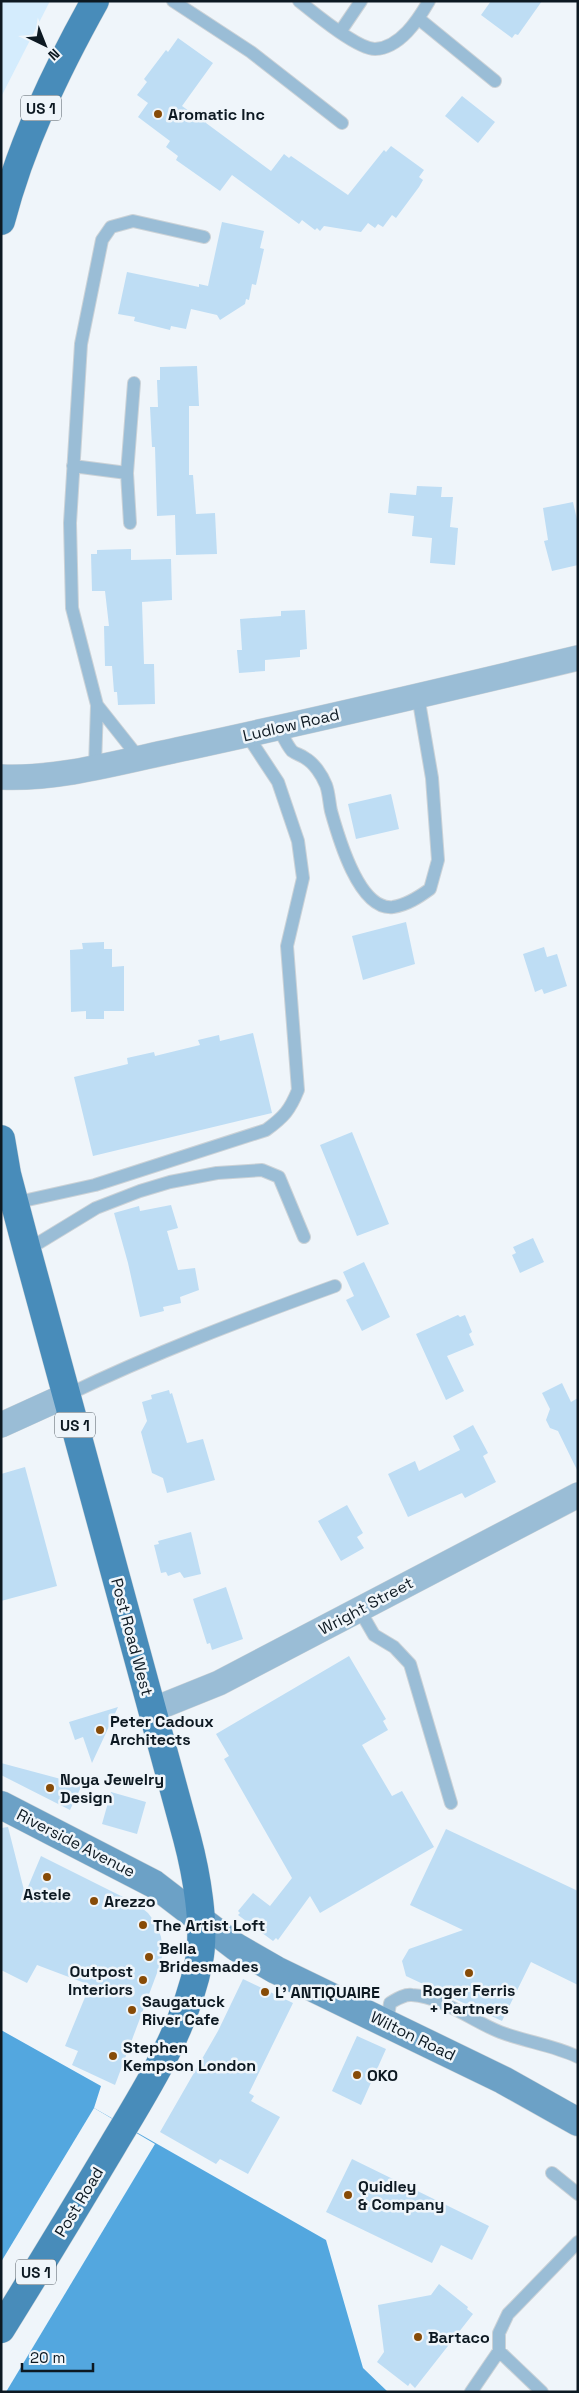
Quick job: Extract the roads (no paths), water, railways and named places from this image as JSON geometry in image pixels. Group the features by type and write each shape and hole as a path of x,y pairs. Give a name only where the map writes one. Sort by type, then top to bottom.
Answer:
{"main road":[{"name":"US 1","path":"1,221 14,177 34,123 95,1"},
{"name":"Post Road West","path":"1,1139 14,1203 191,1854 199,1918 200,1960 184,2011 154,2075 124,2126"},
{"name":"Riverside Avenue","path":"1,1805 154,1884 199,1918"},
{"name":"Wilton Road","path":"199,1918 236,1947 276,1970 503,2080 578,2122"},
{"name":"Post Road","path":"1,2329 124,2126"}],"street":[{"name":"Ludlow Road","path":"1,777 37,778 139,758 279,728 578,658"},
{"path":"1,1426 67,1395"},
{"name":"Wright Street","path":"152,1710 219,1683 578,1495"}],"lane":[{"path":"173,1 251,52 342,123"},
{"path":"299,1 340,32 364,46 374,49 385,47 404,34 418,19 428,1"},
{"path":"340,32 361,1"},
{"path":"418,19 495,82"},
{"path":"95,766 97,705 72,608 70,523 81,344 102,240 111,226 133,221 204,237"},
{"path":"130,523 127,473 134,383"},
{"path":"74,466 127,473"},
{"path":"279,728 288,746 294,753 307,759 318,771 326,785 331,811 348,861 362,889 375,903 392,907 414,900 430,889 438,860 432,778 418,696"},
{"path":"97,705 139,758"},
{"path":"14,1203 95,1185 266,1130 281,1120 291,1108 298,1090 286,946 303,878 298,841 278,782 247,735"},
{"path":"27,1250 96,1208 140,1190 217,1173 262,1170 279,1177 304,1237"},
{"path":"67,1395 135,1363 335,1286"},
{"path":"359,1609 374,1635 394,1647 410,1664 451,1803"},
{"path":"387,2024 390,2003 401,1996 410,1994 432,1999 501,2032 562,2049 578,2057"},
{"path":"552,2173 578,2194"},
{"path":"471,2392 499,2351 499,2333 508,2314 578,2242"},
{"path":"499,2351 542,2392"}],"water":[{"path":"1,2030 101,2086 94,2108 326,2240 363,2368 388,2392 1,2392"}],"place":[{"name":"Aromatic Inc","path":"158,114"},
{"name":"Peter Cadoux Architects","path":"100,1730"},
{"name":"Noya Jewelry Design","path":"50,1788"},
{"name":"Astele","path":"47,1877"},
{"name":"Arezzo","path":"94,1901"},
{"name":"The Artist Loft","path":"143,1925"},
{"name":"Bella Bridesmades","path":"149,1957"},
{"name":"Roger Ferris + Partners","path":"469,1973"},
{"name":"Outpost Interiors","path":"143,1980"},
{"name":"L' ANTIQUAIRE","path":"265,1992"},
{"name":"Saugatuck River Cafe","path":"132,2010"},
{"name":"Stephen Kempson London","path":"113,2056"},
{"name":"OKO","path":"357,2075"},
{"name":"Quidley & Company","path":"348,2195"},
{"name":"Bartaco","path":"418,2337"}]}
